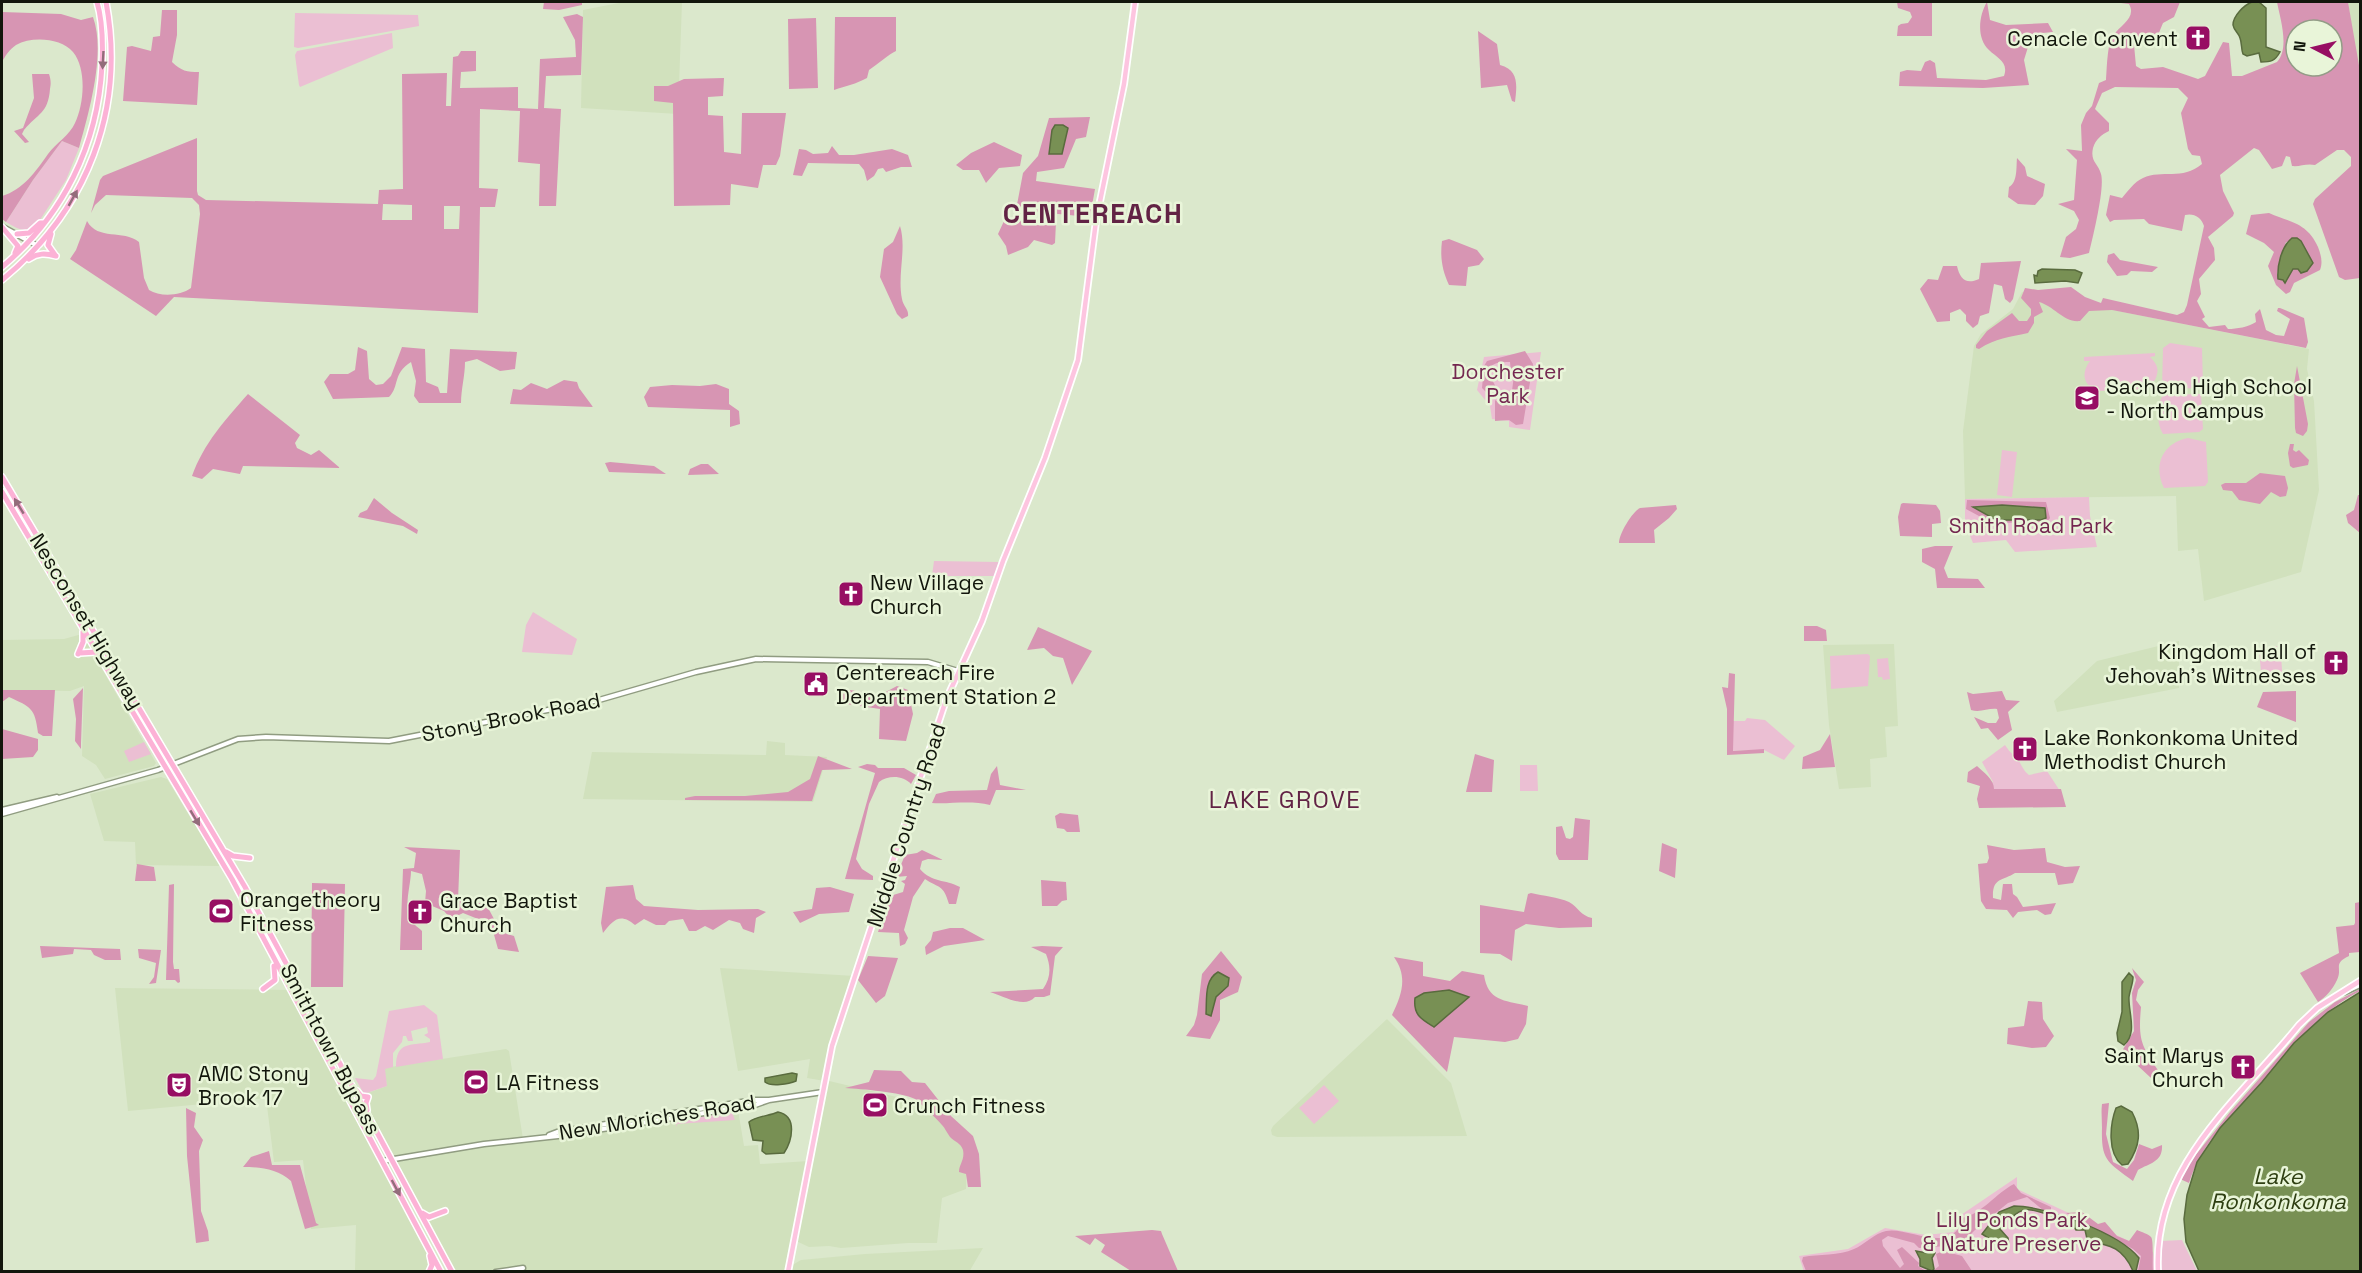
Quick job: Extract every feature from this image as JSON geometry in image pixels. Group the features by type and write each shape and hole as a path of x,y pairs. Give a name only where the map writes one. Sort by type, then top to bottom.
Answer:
{"highway":[{"path":"2,267 30,242 57,207 73,179 89,142 98,108 103,46 98,2"},
{"path":"2,280 39,246 65,212 86,173 110,98 113,63 106,2"},
{"path":"17,234 29,233 40,223 44,223"},
{"path":"2,226 18,246 9,261"},
{"path":"16,268 38,254 56,256 48,242 54,226"},
{"name":"Nesconset Highway","path":"2,477 172,765"},
{"name":"Nesconset Highway","path":"2,492 165,768"},
{"path":"83,630 83,642 79,654 97,652"},
{"name":"Smithtown Bypass","path":"172,765 237,874 350,1083 361,1096 368,1097 366,1105 370,1120 452,1272"},
{"name":"Smithtown Bypass","path":"165,768 232,879 441,1272"},
{"path":"222,848 231,856 250,858 238,862 237,874"},
{"path":"263,989 275,979 273,958"},
{"path":"418,1209 428,1217 445,1211 430,1221 430,1231"},
{"path":"427,1246 432,1263 429,1272"}],"main road":[{"name":"Middle Country Road","path":"788,1272 832,1046 946,700 982,621 1003,561 1045,458 1077,360 1096,221 1124,84 1135,2"},
{"path":"2,226 39,246"},
{"name":"Stony Brook Road","path":"2,812 165,768 242,738 389,741 599,700 688,674 756,659 928,662 958,671"},
{"path":"2158,1272 2157,1254 2165,1212 2176,1180 2194,1149 2317,1008 2361,983"},
{"name":"New Moriches Road","path":"381,1161 708,1113 755,1105 769,1100 823,1092"},
{"path":"496,1272 523,1268"}],"shaded area":[{"path":"544,2 582,2 582,5 559,10 543,9"},
{"path":"624,2 682,2 678,114 581,108 583,10"},
{"path":"1897,2 1932,2 1932,36 1897,36 1898,26 1908,23 1912,17 1910,12 1898,8"},
{"path":"1987,2 1990,20 2006,25 2048,23 2053,32 2032,34 2024,60 2029,85 1983,88 1899,86 1900,72 1921,71 1925,62 1930,60 1935,63 1937,78 1986,80 2004,76 2004,64 1989,50 1982,39 1980,26"},
{"path":"2113,2 2180,2 2174,17 2163,23 2158,35 2134,45 2136,66 2141,69 2163,67 2198,79 2205,76 2223,42 2229,43 2232,76 2242,76 2277,62 2281,56 2284,41 2277,2 2348,2 2360,71 2360,278 2345,280 2339,277 2313,204 2315,199 2351,166 2351,157 2344,150 2337,150 2315,165 2292,166 2290,157 2286,156 2282,166 2272,169 2259,150 2254,148 2220,175 2223,191 2234,213 2208,237 2214,248 2215,260 2199,279 2201,294 2197,301 2205,317 2202,319 2209,327 2225,325 2231,329 2250,325 2256,322 2255,314 2260,309 2266,330 2284,336 2290,319 2277,311 2280,308 2304,318 2308,342 2306,348 2112,310 2089,311 2080,321 2074,321 2039,302 2043,312 2034,317 2034,323 2028,333 2003,338 1979,349 1976,348 1987,331 2012,313 2019,321 2027,321 2031,315 2031,309 2021,298 2025,288 2038,290 2071,287 2085,297 2101,303 2103,298 2177,315 2184,312 2204,226 2201,220 2194,215 2185,215 2182,231 2149,224 2144,219 2110,222 2106,215 2110,195 2122,198 2134,184 2143,178 2157,174 2180,174 2202,164 2200,156 2192,155 2188,149 2181,113 2188,98 2178,88 2115,87 2102,93 2095,109 2109,123 2109,131 2099,138 2093,148 2093,156 2100,170 2102,181 2089,253 2070,258 2060,257 2066,237 2076,229 2079,220 2074,211 2058,204 2074,200 2077,160 2066,149 2082,151 2081,125 2092,106 2099,83 2106,80 2111,40 2127,21 2131,9 2129,4"},
{"path":"2348,2 2360,2 2360,71 2356,54"},
{"path":"162,10 177,10 177,35 172,62 184,70 199,72 197,105 123,101 127,47 132,46 151,51 153,37 160,36"},
{"path":"2,12 61,14 81,20 93,17 98,48 95,82 79,148 62,141 6,222 2,219 2,196 10,193 28,179 70,131 78,115 83,87 80,68 73,52 68,47 54,41 23,42 12,48 2,62"},
{"path":"577,14 583,17 581,75 546,76 544,108 561,109 556,206 539,206 540,164 518,162 520,111 480,109 479,188 498,189 495,207 480,207 478,313 174,297 156,316 70,259 76,250 87,221 98,231 126,236 139,242 144,278 149,290 170,295 191,288 200,214 199,205 192,198 106,195 95,205 91,213 103,176 197,138 197,191 198,195 206,200 378,204 379,190 403,189 402,74 447,73 446,106 451,106 453,57 458,56 461,51 476,51 476,71 461,72 460,88 518,87 518,108 538,109 540,59 576,57 575,40 563,17","holes":["383,204 412,205 412,220 382,220","444,206 460,206 459,229 444,229"]},
{"path":"835,17 896,17 896,51 869,70 867,78 834,90"},
{"path":"816,18 818,88 789,89 788,19"},
{"path":"1478,31 1497,44 1500,65 1514,74 1515,102 1512,101 1507,85 1481,88"},
{"path":"32,74 49,74 51,85 45,108 22,134 29,142 25,143 14,131 23,128 34,98"},
{"path":"724,78 723,96 708,97 708,115 723,116 724,152 741,154 742,113 786,113 780,156 776,165 763,165 758,188 731,184 730,205 674,206 673,103 654,101 654,86 668,86 684,79"},
{"path":"1090,117 1086,137 1076,139 1064,168 1037,172 1036,181 1095,189 1090,217 1016,210 1023,173 1038,156 1049,118"},
{"path":"994,142 1022,155 1020,166 999,168 986,183 979,170 963,170 956,165 971,153"},
{"path":"832,146 839,155 892,149 908,155 912,167 901,167 886,172 883,168 878,169 867,181 864,170 859,164 808,163 802,176 793,175 799,149 813,154 828,153"},
{"path":"2017,158 2025,167 2027,176 2045,184 2043,196 2035,205 2018,204 2008,197 2009,187 2015,178"},
{"path":"2269,213 2304,228 2318,247 2321,258 2320,270 2294,283 2290,292 2286,294 2276,285 2268,266 2274,252 2264,243 2246,234 2251,215","holes":["2286,242 2303,246 2313,263 2307,271 2293,268 2283,281 2277,274"]},
{"path":"1004,221 1056,222 1055,243 1052,245 1034,240 1028,247 1008,255 1006,246 998,234"},
{"path":"900,226 903,244 901,290 908,314 902,319 897,314 880,277 884,249 893,242"},
{"path":"1449,239 1477,250 1484,259 1479,265 1468,267 1466,286 1449,285 1442,263 1441,247 1442,241"},
{"path":"2114,253 2120,260 2158,267 2152,272 2131,271 2127,275 2117,276 2107,262 2108,255"},
{"path":"2021,261 2013,299 2010,303 2005,299 2002,286 1994,284 1989,313 1980,316 1978,324 1973,328 1966,321 1966,315 1960,309 1950,313 1950,321 1937,322 1920,289 1928,279 1938,280 1943,266 1957,266 1964,280 1970,281 1979,279 1981,263"},
{"name":"Sachem High School - North Campus","path":"2022,292 2309,349 2307,369 2314,401 2319,490 2301,572 2204,601 2198,549 2178,551 2176,496 1965,499 1963,431 1974,346 1981,334 2013,309"},
{"path":"358,347 367,351 369,379 376,385 383,384 391,376 402,347 425,349 426,382 438,387 440,393 447,393 450,349 517,352 515,369 500,371 477,359 465,362 461,403 419,403 414,396 416,381 411,362 401,371 389,397 333,399 324,382 330,374 348,374 355,370"},
{"path":"1525,351 1533,364 1523,424 1516,425 1509,420 1495,421 1495,400 1503,406 1507,396 1511,399 1514,375 1520,369 1511,372 1510,362 1491,366 1488,372 1499,393 1490,396 1482,388 1484,366 1487,361"},
{"path":"2297,366 2308,424 2303,436 2296,433 2295,428 2294,384"},
{"path":"564,380 577,382 593,407 510,404 513,389 521,390 531,383 547,389"},
{"path":"716,384 729,389 729,404 739,411 740,424 730,427 730,410 648,407 644,397 650,387"},
{"path":"248,394 300,435 295,443 297,448 311,455 319,450 340,468 243,466 240,474 213,469 202,479 192,476 209,442"},
{"path":"2290,444 2294,444 2293,450 2296,452 2299,450 2309,460 2308,465 2293,468 2290,466 2288,453"},
{"path":"605,463 654,466 666,474 609,472"},
{"path":"701,464 708,464 719,474 688,475 690,469"},
{"path":"2260,473 2285,476 2288,488 2286,496 2280,497 2271,492 2260,504 2239,500 2232,491 2223,490 2221,485 2246,483"},
{"path":"2358,495 2360,495 2360,533 2348,523 2346,515 2354,510"},
{"path":"374,498 418,530 417,534 403,526 358,517 360,513 367,510"},
{"path":"1967,500 2046,502 2050,518 2047,522 1992,523 1966,509","holes":["2002,505 2041,507 1996,520 1974,508"]},
{"path":"1903,503 1936,505 1940,511 1941,523 1932,524 1932,537 1900,536 1898,517"},
{"path":"1676,505 1677,509 1654,530 1655,543 1619,543 1626,524 1640,508"},
{"path":"1953,546 1944,568 1948,578 1978,579 1985,588 1937,588 1935,569 1922,562 1922,549"},
{"path":"1804,626 1817,626 1826,630 1827,641 1804,641"},
{"path":"1038,627 1092,651 1072,685 1063,658 1053,656 1044,648 1027,650"},
{"path":"82,634 156,763 154,766 105,779 96,765 82,756 84,686 70,691 2,690 2,640 64,639"},
{"path":"2179,641 2179,688 2057,712 2054,701 2097,661"},
{"path":"1894,644 1898,726 1885,727 1887,757 1870,759 1871,787 1839,789 1829,725 1823,645"},
{"path":"1729,673 1735,674 1733,751 1764,749 1764,753 1727,755 1727,709 1722,687 1728,688"},
{"path":"897,686 908,690 913,714 906,741 879,739 880,709 840,703 838,699 844,689 880,695"},
{"path":"83,688 81,749 75,741 76,719 73,699"},
{"path":"2,690 55,690 52,736 43,736 38,733 33,713 27,706 9,697 2,702"},
{"path":"2002,691 2006,700 2020,701 2008,712 2012,730 1998,740 1988,728 1981,729 1974,717 1988,723 1996,723 1999,718 1997,709 1971,710 1967,692 1973,694"},
{"path":"2296,691 2296,722 2257,707 2263,692"},
{"path":"2,729 38,739 38,750 33,757 2,759"},
{"path":"1830,734 1835,767 1802,769 1803,757 1820,750"},
{"path":"767,741 785,743 785,755 827,757 813,802 583,799 592,752 766,755"},
{"path":"1475,754 1494,760 1492,792 1466,792"},
{"path":"818,756 852,769 822,770 812,801 685,800 685,798 695,796 745,796 788,792 810,779"},
{"path":"867,764 878,768 904,768 916,775 911,784 895,777 879,782 869,804 856,859 862,869 873,876 873,880 845,879 875,773 858,767"},
{"path":"997,766 1000,785 1026,790 996,790 990,805 969,802 932,803 936,794 949,791 987,790 991,774"},
{"path":"1977,766 1990,779 1994,789 2061,789 2066,807 1979,808 1977,799 1980,786 1967,782 1968,772"},
{"path":"161,777 167,779 220,866 136,865 135,842 104,841 90,794"},
{"path":"1060,813 1078,815 1080,832 1067,832 1057,828 1055,816"},
{"path":"1575,818 1590,820 1588,860 1559,860 1556,854 1556,827 1562,826 1566,838 1570,839 1573,837"},
{"path":"1662,843 1677,849 1675,878 1659,871"},
{"path":"1987,845 2014,850 2045,848 2047,862 2065,867 2080,866 2073,883 2058,885 2055,873 2015,873 1996,883 1993,898 2001,900 2003,884 2012,884 2013,894 2023,907 2056,903 2051,914 2045,915 2037,910 2018,912 2013,918 2007,910 1986,909 1981,901 1978,864 1987,863 1989,858"},
{"path":"404,847 460,850 458,900 486,904 501,932 514,936 519,952 498,949 491,924 485,918 478,919 463,913 451,919 444,911 425,903 426,891 422,874 411,871 408,909 412,921 422,931 422,950 400,950 403,869 414,868 416,853"},
{"path":"922,850 943,860 922,861 920,869 929,877 960,887 956,904 949,904 943,890 925,879 913,897 904,930 908,938 905,944 900,946 899,933 878,932 890,896 903,892 905,884 901,881 907,876 896,877 905,855"},
{"path":"137,864 154,867 156,881 135,881"},
{"path":"1041,880 1066,882 1067,900 1057,906 1042,906"},
{"path":"312,883 345,884 343,987 311,987"},
{"path":"174,884 173,962 174,969 179,969 180,982 178,983 175,980 166,980 169,885"},
{"path":"633,885 636,899 644,906 698,910 758,909 766,912 756,918 754,933 743,929 740,923 729,920 713,930 705,926 696,931 689,931 683,919 669,921 665,925 656,925 644,919 635,925 621,918 610,924 603,933 601,923 606,887"},
{"path":"830,887 854,894 849,912 819,914 800,923 793,912 812,909 816,888"},
{"path":"1528,894 1569,902 1592,918 1592,927 1559,928 1526,924 1515,930 1512,961 1500,954 1480,953 1480,905 1524,912"},
{"path":"2360,902 2360,952 2349,953 2349,956 2341,961 2339,976 2329,993 2318,1002 2300,973 2339,953 2336,927 2354,925 2355,903"},
{"path":"963,928 985,940 944,946 926,955 925,947 931,940 933,932"},
{"path":"40,946 120,949 121,960 105,960 94,955 91,950 74,949 73,954 42,958"},
{"path":"1031,947 1063,947 1055,956 1050,995 1020,1002 990,992 1043,989 1049,976 1048,959 1046,954"},
{"path":"138,949 161,950 156,983 149,984 154,977 156,963 139,958"},
{"path":"1221,951 1242,977 1238,992 1220,1000 1220,1020 1210,1039 1186,1036 1194,1025 1197,1015 1202,974"},
{"path":"868,956 898,958 885,996 876,1003 858,980"},
{"path":"1394,957 1423,962 1423,976 1450,981 1462,971 1484,975 1489,990 1494,995 1505,1001 1528,1006 1526,1024 1518,1039 1505,1042 1454,1037 1447,1072 1392,1015 1402,986 1401,972"},
{"path":"720,968 855,976 832,1046 825,1080 939,1107 967,1144 966,1189 942,1198 937,1243 841,1248 809,1247 794,1240 789,1267 801,1260 983,1248 969,1272 523,1272 523,1269 496,1272 452,1271 357,1097 387,1086 384,1068 506,1049 509,1051 523,1139 737,1104 744,1146 758,1145 760,1164 809,1161 825,1081 807,1078 810,1059 738,1071"},
{"path":"2132,968 2144,982 2138,990 2136,1000 2141,1007 2142,1042 2160,1073 2151,1078 2122,1051 2134,1031 2132,993 2136,980"},
{"path":"115,988 289,990 434,1259 431,1271 355,1271 356,1225 311,1229 303,1160 274,1162 266,1098 128,1111"},
{"path":"2360,989 2305,1033 2219,1130 2202,1155 2189,1183 2180,1179 2186,1167 2230,1112 2309,1022 2335,1002"},
{"path":"2028,1001 2042,1002 2043,1019 2054,1036 2046,1047 2032,1048 2007,1044 2008,1028 2024,1026"},
{"path":"1387,1019 1451,1083 1467,1136 1277,1137 1272,1135 1273,1126"},
{"path":"874,1070 901,1071 912,1082 925,1083 951,1116 973,1136 979,1154 981,1187 968,1187 966,1174 959,1172 963,1157 962,1148 915,1099 891,1093 845,1088 869,1082"},
{"path":"2109,1103 2106,1134 2113,1162 2127,1169 2134,1160 2139,1144 2152,1149 2162,1145 2158,1159 2138,1170 2133,1181 2117,1169 2105,1154 2102,1139 2102,1104"},
{"path":"186,1108 196,1113 194,1127 203,1140 199,1151 201,1211 209,1241 196,1243 187,1156"},
{"path":"269,1151 272,1165 300,1165 316,1223 319,1225 305,1229 291,1181 286,1177 268,1170 243,1167 251,1157"},
{"path":"2014,1184 2021,1193 2051,1207 2051,1213 2044,1211 2027,1197 2008,1203 1960,1245 1919,1248 1914,1243 1888,1236 1882,1240 1883,1246 1900,1268 1904,1264 1897,1250 1902,1247 1919,1263 1918,1266 1926,1271 1806,1271 1802,1261 1803,1257 1848,1251 1886,1231 1940,1238 1950,1236 1957,1230 1962,1218 1976,1212"},
{"path":"2082,1212 2098,1224 2105,1222 2117,1236 2129,1241 2137,1230 2150,1236 2153,1271 2138,1271 2141,1256 2133,1249 2066,1213"},
{"path":"1161,1231 1178,1271 1131,1271 1101,1252 1105,1245 1095,1238 1090,1245 1075,1236"},
{"path":"1943,1251 1962,1256 1972,1271 1933,1271 1939,1266 1936,1254"}],"green space":[{"path":"295,13 418,15 419,26 298,48 294,47"},
{"path":"392,33 393,48 300,87 295,55 297,51"},
{"path":"62,141 79,148 66,180 36,226 24,230 6,222 33,180"},
{"path":"2170,343 2202,348 2203,386 2162,389 2163,348"},
{"name":"Dorchester Park","path":"1541,352 1530,430 1509,427 1509,421 1492,419 1490,406 1477,390 1484,357"},
{"path":"2155,353 2155,356 2150,357 2156,365 2157,374 2154,381 2142,388 2099,391 2090,386 2085,379 2085,371 2090,361 2084,361 2084,357"},
{"path":"2201,394 2203,429 2199,432 2163,434 2158,414 2163,395"},
{"path":"2188,438 2206,442 2208,482 2205,486 2164,488 2159,472 2162,457 2172,445"},
{"path":"2002,450 2017,452 2012,497 1997,495"},
{"name":"Smith Road Park","path":"2089,497 2090,516 2097,547 2015,552 2006,540 1973,543 1965,523 1965,499"},
{"path":"934,561 999,562 994,576 932,576"},
{"path":"533,612 577,639 572,655 522,652 526,625"},
{"path":"2277,646 2278,656 2281,656 2283,683 2262,684 2259,648"},
{"path":"1868,654 1870,656 1868,686 1831,689 1830,656"},
{"path":"1888,658 1890,679 1883,680 1882,677 1878,677 1877,659"},
{"path":"1747,718 1765,720 1795,746 1784,760 1764,750 1727,751 1728,721 1745,721"},
{"path":"144,742 151,754 129,762 124,751"},
{"path":"2005,745 2029,775 2047,771 2060,791 1987,794 1985,787 1993,782 1982,762"},
{"path":"1520,765 1537,765 1538,791 1520,791"},
{"path":"424,1005 437,1015 443,1059 396,1067 398,1053 401,1049 430,1042 430,1039 424,1035 428,1033 427,1027 411,1031 413,1041 408,1041 406,1036 403,1036 402,1042 393,1053 393,1067 385,1069 387,1086 364,1094 355,1078 373,1080 376,1076 389,1011"},
{"path":"1324,1085 1339,1101 1314,1124 1299,1108"},
{"path":"732,1112 735,1120 677,1124 676,1127 676,1120"},
{"name":"Lily Ponds Park & Nature Preserve","path":"2017,1177 2017,1189 2153,1252 2155,1271 1804,1272 1799,1256 1848,1249 1885,1228 1926,1235 1954,1232 1958,1217"},
{"path":"2182,1240 2197,1271 2161,1272 2161,1241"}],"water":[{"path":"2252,2 2259,2 2266,8 2266,47 2280,52 2270,61 2261,62 2259,53 2247,56 2243,54 2239,36 2233,25 2242,8"},
{"path":"1055,125 1068,128 1062,154 1049,154 1052,130"},
{"path":"2292,238 2301,241 2313,263 2307,271 2301,273 2298,269 2293,269 2285,283 2278,279 2278,268 2282,252"},
{"path":"2042,269 2075,270 2082,273 2078,283 2065,281 2035,283 2034,275 2037,276 2038,271"},
{"path":"2002,505 2045,508 2046,518 1996,520 1973,507"},
{"path":"1218,972 1229,978 1228,986 1216,997 1211,1016 1206,1014 1207,990 1210,980"},
{"path":"2129,973 2133,977 2129,997 2131,1035 2124,1045 2118,1041 2117,1033 2122,1012 2122,982"},
{"path":"1449,990 1469,997 1434,1027 1417,1013 1415,998 1424,993"},
{"name":"Lake Ronkonkoma","path":"2360,992 2360,1271 2199,1271 2186,1242 2184,1219 2187,1195 2197,1162 2220,1128 2294,1043 2328,1012"},
{"path":"797,1074 796,1081 776,1085 765,1082 765,1078"},
{"path":"2121,1106 2132,1112 2138,1132 2137,1145 2132,1157 2128,1164 2122,1165 2114,1153 2111,1138 2116,1108"},
{"path":"778,1112 788,1118 792,1130 791,1136 784,1153 766,1154 762,1151 763,1141 753,1140 749,1122 755,1118"},
{"path":"2014,1206 2028,1207 2062,1216 2116,1239 2139,1258 2136,1271 2133,1271 2116,1249 2103,1244 2088,1243 2085,1230 2076,1230 2073,1225 2061,1222 2058,1218 2033,1210 2022,1211 2012,1218 2003,1217 2000,1229 2008,1238 2009,1245 2004,1248 1982,1234 1999,1212"},
{"path":"1916,1251 1935,1253 1932,1258 1934,1269 1932,1271 1920,1266 1920,1259"}],"place":[{"name":"Cenacle Convent","path":"2198,38"},
{"name":"Sachem High School - North Campus","path":"2087,398"},
{"name":"New Village Church","path":"851,594"},
{"name":"Kingdom Hall of Jehovah’s Witnesses","path":"2336,663"},
{"name":"Centereach Fire Department Station 2","path":"816,684"},
{"name":"Lake Ronkonkoma United Methodist Church","path":"2025,749"},
{"name":"Orangetheory Fitness","path":"221,911"},
{"name":"Grace Baptist Church","path":"420,912"},
{"name":"Saint Marys Church","path":"2243,1067"},
{"name":"LA Fitness","path":"476,1082"},
{"name":"AMC Stony Brook 17","path":"179,1085"},
{"name":"Crunch Fitness","path":"875,1105"}],"district":[{"name":"CENTEREACH","path":"1093,213"},
{"name":"LAKE GROVE","path":"1285,799"}]}
